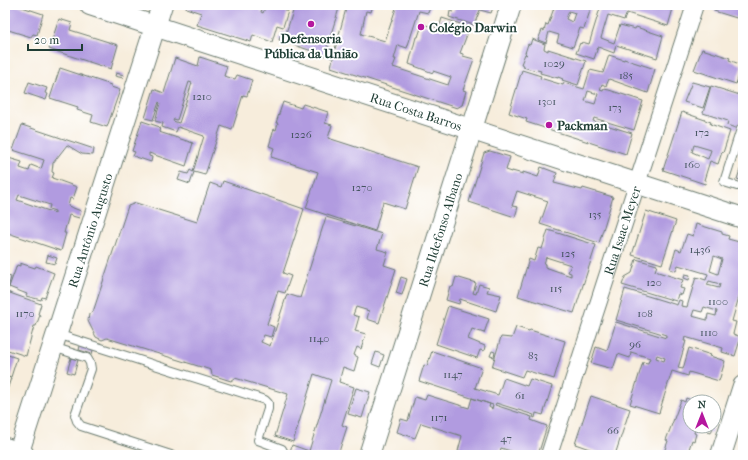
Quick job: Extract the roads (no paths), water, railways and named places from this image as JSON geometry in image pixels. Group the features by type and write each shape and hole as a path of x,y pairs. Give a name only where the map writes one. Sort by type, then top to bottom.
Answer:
{"street":[{"name":"Rua Costa Barros","path":"90,5 743,218"},
{"name":"Rua Antônio Augusto","path":"16,453 55,341 162,5"},
{"name":"Rua Ildefonso Albano","path":"369,455 473,130 511,5"},
{"name":"Rua Isaac Meyer","path":"549,455 695,5"},
{"path":"724,453 743,386"}],"lane":[{"path":"737,186 724,182 741,129 743,129"},
{"path":"55,341 87,358 90,363 91,369 75,415 81,426 171,455"},
{"path":"55,341 264,400 268,403 268,409 258,440 282,449 285,455"}],"place":[{"name":"Defensoria Pública da União","path":"311,24"},
{"name":"Colégio Darwin","path":"421,27"},
{"name":"Packman","path":"549,125"}]}
